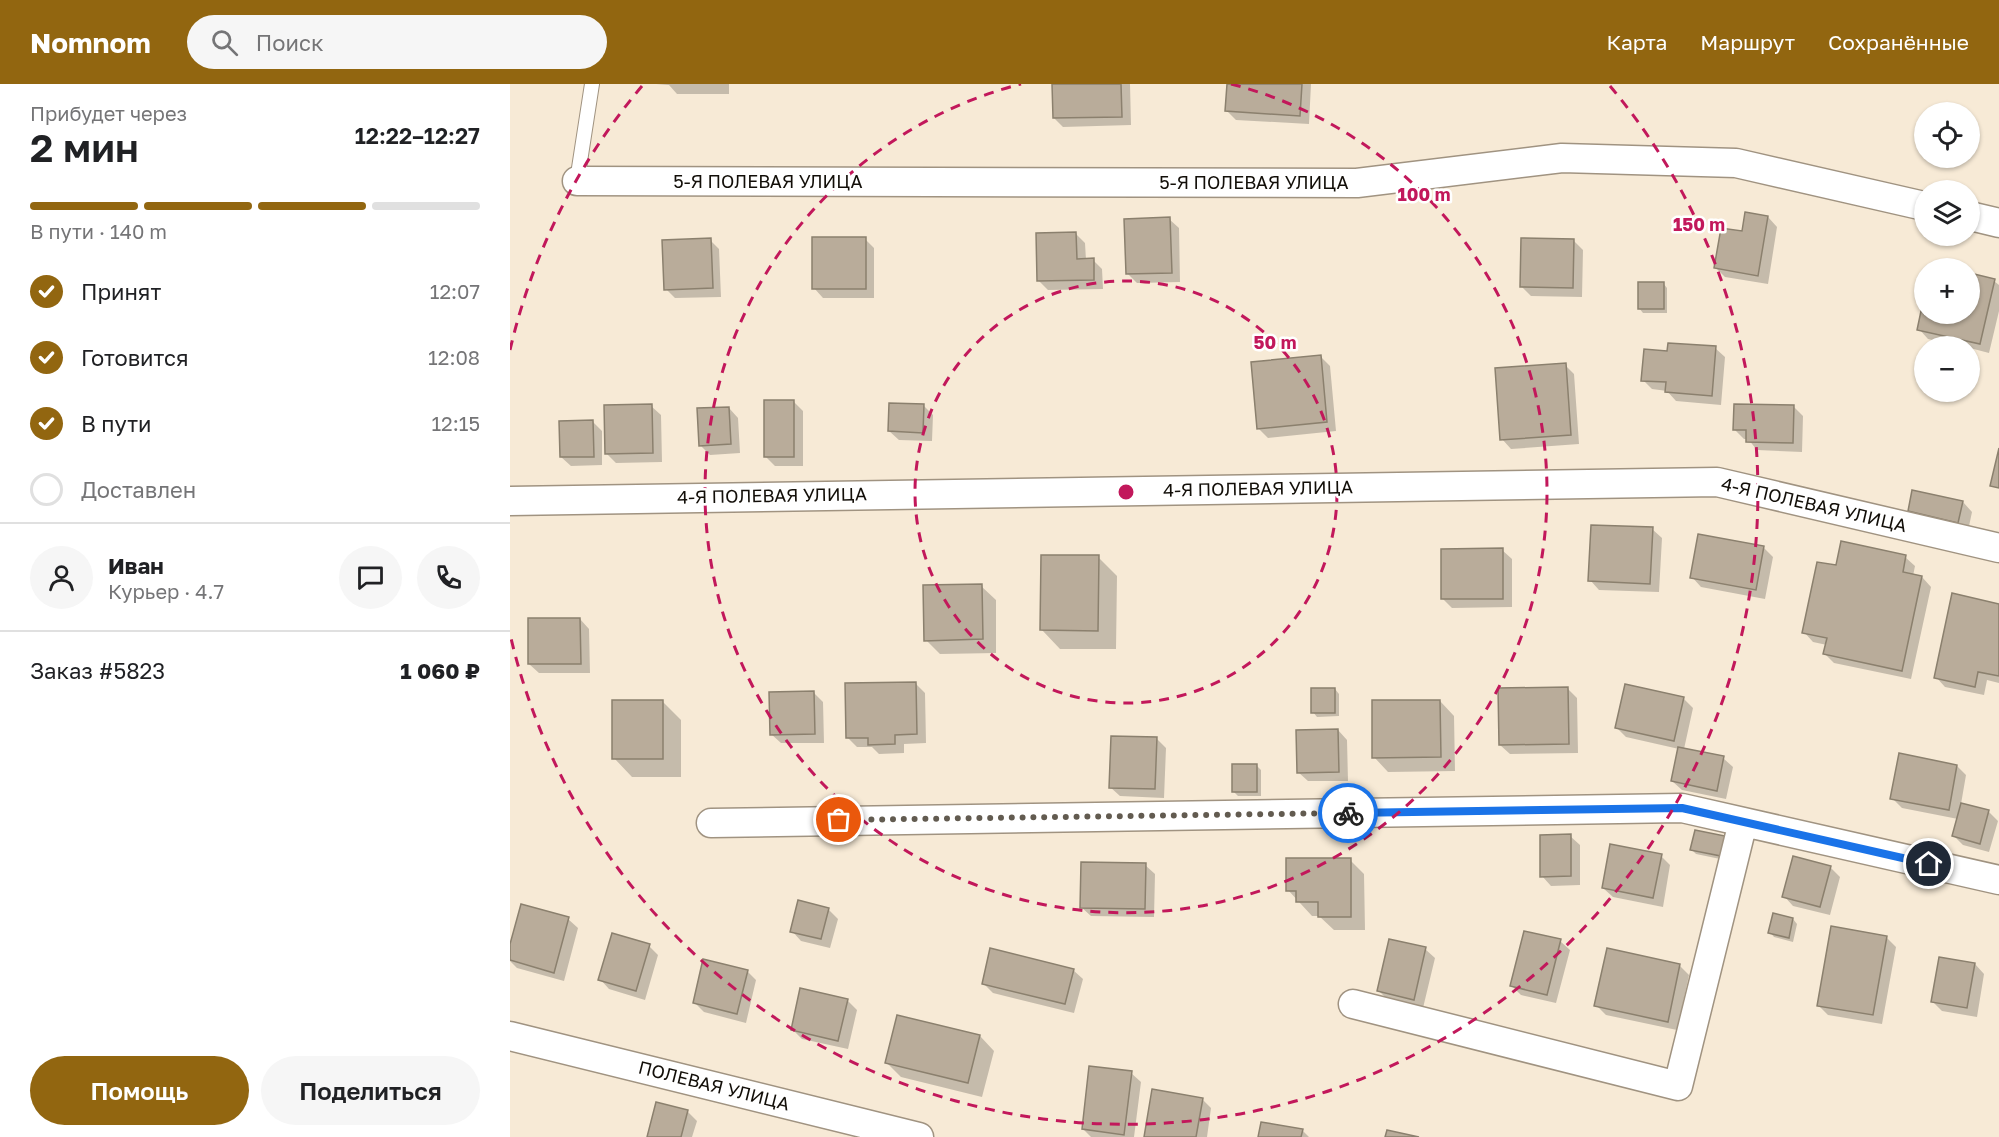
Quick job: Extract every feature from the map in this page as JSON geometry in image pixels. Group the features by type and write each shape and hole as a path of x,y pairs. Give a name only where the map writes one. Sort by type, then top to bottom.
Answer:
{"street":[{"name":"5-Я ПОЛЕВАЯ УЛИЦА","path":"577,181 1357,183 1562,158 1736,164 1914,204"},
{"path":"1980,218 1999,223"},
{"name":"4-Я ПОЛЕВАЯ УЛИЦА","path":"510,501 1718,482 1999,548"},
{"path":"711,823 1682,808 1999,880"},
{"path":"1353,1004 1678,1086 1743,822"},
{"name":"ПОЛЕВАЯ УЛИЦА","path":"510,1036 919,1137"}],"lane":[{"path":"577,181 592,84"}],"building":[{"path":"1052,84 1121,84 1122,117 1053,118"},
{"path":"1227,84 1302,84 1300,116 1225,111"},
{"path":"1745,212 1768,216 1758,276 1714,268 1721,228 1742,231"},
{"path":"1170,217 1172,273 1126,274 1124,219"},
{"path":"1076,232 1077,259 1094,258 1094,280 1037,281 1036,233"},
{"path":"812,237 866,237 866,289 812,289"},
{"path":"711,238 713,288 664,290 662,240"},
{"path":"1521,238 1574,239 1573,288 1520,287"},
{"path":"1980,275 1995,279 1980,344 1980,336 1944,336 1917,330 1918,324 1980,324"},
{"path":"1638,282 1664,282 1664,309 1638,309"},
{"path":"1668,343 1716,346 1712,396 1665,392 1666,382 1641,381 1644,349 1667,351"},
{"path":"1321,355 1327,422 1257,429 1251,362"},
{"path":"1566,363 1571,435 1500,440 1495,368"},
{"path":"764,400 794,400 794,457 764,457"},
{"path":"889,403 924,404 923,433 888,431"},
{"path":"652,404 653,453 605,454 604,405"},
{"path":"1734,404 1794,405 1793,443 1746,442 1746,430 1733,430"},
{"path":"729,407 731,444 699,446 697,408"},
{"path":"593,420 594,457 560,457 559,421"},
{"path":"1999,448 1999,488 1990,486"},
{"path":"1912,490 1963,501 1958,523 1908,511"},
{"path":"1591,525 1653,527 1650,584 1588,581"},
{"path":"1698,534 1764,546 1756,590 1690,578"},
{"path":"1841,541 1906,555 1903,572 1922,576 1902,671 1823,654 1827,638 1802,633 1817,562 1836,565"},
{"path":"1503,548 1503,599 1441,599 1441,549"},
{"path":"1041,555 1099,555 1098,631 1040,630"},
{"path":"982,584 983,639 924,641 923,585"},
{"path":"1952,593 1999,604 1999,676 1978,672 1975,687 1934,678"},
{"path":"528,618 580,618 581,664 528,664"},
{"path":"916,682 917,734 895,735 895,744 868,745 868,738 846,738 845,683"},
{"path":"1625,684 1684,697 1674,741 1615,728"},
{"path":"1568,687 1569,744 1499,745 1498,688"},
{"path":"1311,688 1335,688 1335,713 1311,713"},
{"path":"814,691 815,734 770,735 769,692"},
{"path":"612,700 663,700 663,759 612,759"},
{"path":"1372,700 1440,700 1441,757 1372,758"},
{"path":"1338,729 1339,772 1297,773 1296,730"},
{"path":"1111,736 1157,737 1155,789 1109,788"},
{"path":"1678,747 1724,756 1717,791 1671,781"},
{"path":"1899,753 1957,765 1949,810 1890,799"},
{"path":"1232,764 1257,764 1257,792 1232,792"},
{"path":"1961,803 1989,810 1980,844 1952,836"},
{"path":"1695,830 1725,836 1721,856 1690,850"},
{"path":"1571,834 1571,876 1540,877 1540,835"},
{"path":"1610,844 1662,854 1653,898 1602,888"},
{"path":"1793,856 1831,866 1820,907 1782,897"},
{"path":"1286,858 1351,858 1351,917 1318,917 1318,902 1296,902 1296,891 1286,891"},
{"path":"1081,862 1146,863 1145,909 1080,908"},
{"path":"798,900 829,908 821,939 790,932"},
{"path":"521,904 569,917 554,973 510,960 510,944"},
{"path":"1773,913 1793,918 1789,938 1768,933"},
{"path":"1831,926 1887,936 1873,1015 1817,1006"},
{"path":"1524,931 1561,939 1547,995 1510,986"},
{"path":"612,933 650,944 636,991 598,980"},
{"path":"1389,939 1426,947 1414,1000 1377,991"},
{"path":"990,948 1074,969 1065,1004 982,984"},
{"path":"1607,948 1680,964 1668,1022 1594,1006"},
{"path":"1939,957 1975,963 1967,1008 1931,1002"},
{"path":"703,959 748,970 737,1014 693,1003"},
{"path":"800,988 848,999 838,1041 791,1030"},
{"path":"897,1015 980,1035 968,1083 885,1063"},
{"path":"1089,1066 1132,1071 1124,1135 1082,1129"},
{"path":"1152,1089 1203,1098 1196,1137 1144,1137"},
{"path":"656,1102 688,1110 681,1137 647,1137"},
{"path":"1261,1122 1303,1129 1301,1137 1258,1137"},
{"path":"1387,1130 1419,1137 1385,1137"}],"way so far":[{"path":"839,820 1348,813"}],"route":[{"path":"1348,813 1682,808 1929,864"}]}
